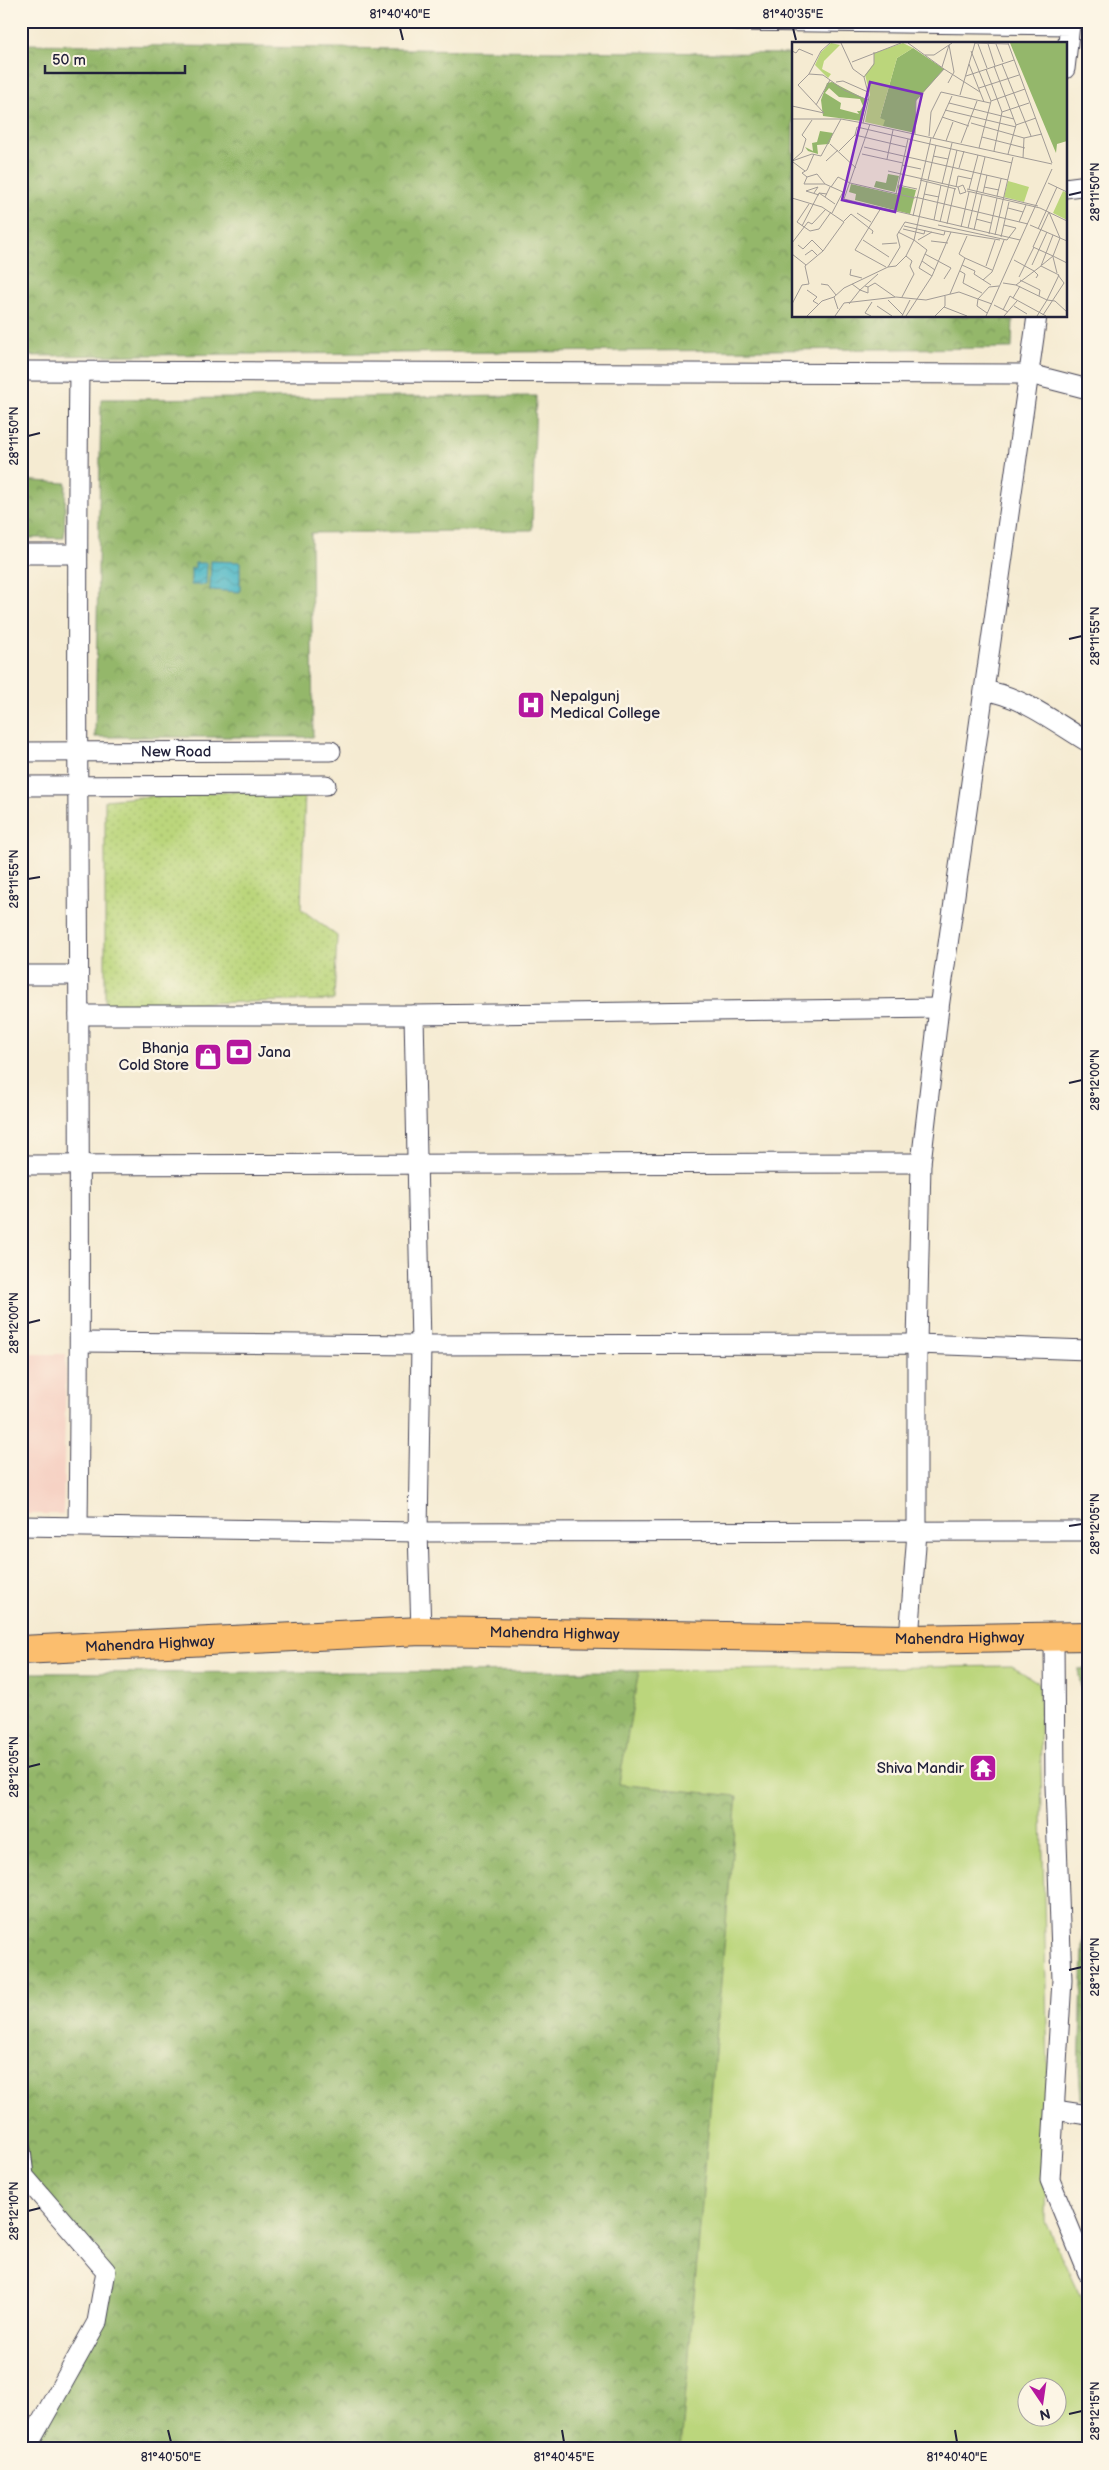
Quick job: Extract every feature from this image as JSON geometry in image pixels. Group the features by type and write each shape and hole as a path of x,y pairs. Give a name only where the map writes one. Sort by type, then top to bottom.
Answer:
{"highway":[{"name":"Mahendra Highway","path":"21,1650 421,1631 909,1639 1088,1636"}],"street":[{"path":"737,21 1070,25 1066,60"},
{"path":"1066,188 1088,185"},
{"path":"909,1639 917,1532 917,1344 921,1162 939,1008 1037,318"},
{"path":"21,372 1030,374 1088,389"},
{"path":"78,1526 81,1166 77,975 79,372"},
{"path":"21,554 77,554"},
{"path":"985,692 994,692 1028,706 1088,742"},
{"name":"New Road","path":"21,752 330,751"},
{"path":"21,786 326,785"},
{"path":"21,975 77,975"},
{"path":"79,1015 414,1015 939,1008"},
{"path":"414,1015 421,1345 418,1532 421,1631"},
{"path":"21,1165 921,1162"},
{"path":"80,1342 421,1345 917,1344 1088,1350"},
{"path":"21,1526 418,1532 1088,1531"},
{"path":"1054,1638 1055,1786 1062,1980 1050,2180 1086,2266"},
{"path":"1054,2110 1088,2115"},
{"path":"21,2150 24,2176 106,2272 97,2322 26,2449"}],"shaded area":[{"path":"21,1354 66,1354 63,1514 21,1514"}],"green space":[{"path":"21,44 792,54 792,318 1013,318 1012,348 21,356"},
{"path":"536,396 532,530 311,533 313,737 95,737 101,399"},
{"path":"21,480 66,483 64,538 21,538"},
{"path":"305,789 301,909 337,936 334,1000 105,1005 105,800 177,794"},
{"path":"1012,1666 1039,1683 1048,2071 1045,2221 1088,2314 1088,2449 681,2449 737,1796 619,1784 639,1671"},
{"path":"1088,1668 1088,1734 1078,1669"},
{"path":"639,1671 619,1784 737,1796 681,2449 26,2449 97,2322 106,2272 24,2176 21,2150 21,1673"},
{"path":"1088,1799 1088,2105 1081,2099 1079,2071"}],"water":[{"path":"211,561 240,562 240,592 210,590"},
{"path":"195,563 207,563 206,585 191,585 191,568 195,568"}],"place":[{"name":"Nepalgunj Medical College","path":"531,705"},
{"name":"Jana","path":"239,1052"},
{"name":"Bhanja Cold Store","path":"208,1057"},
{"name":"Shiva Mandir","path":"983,1768"}]}
